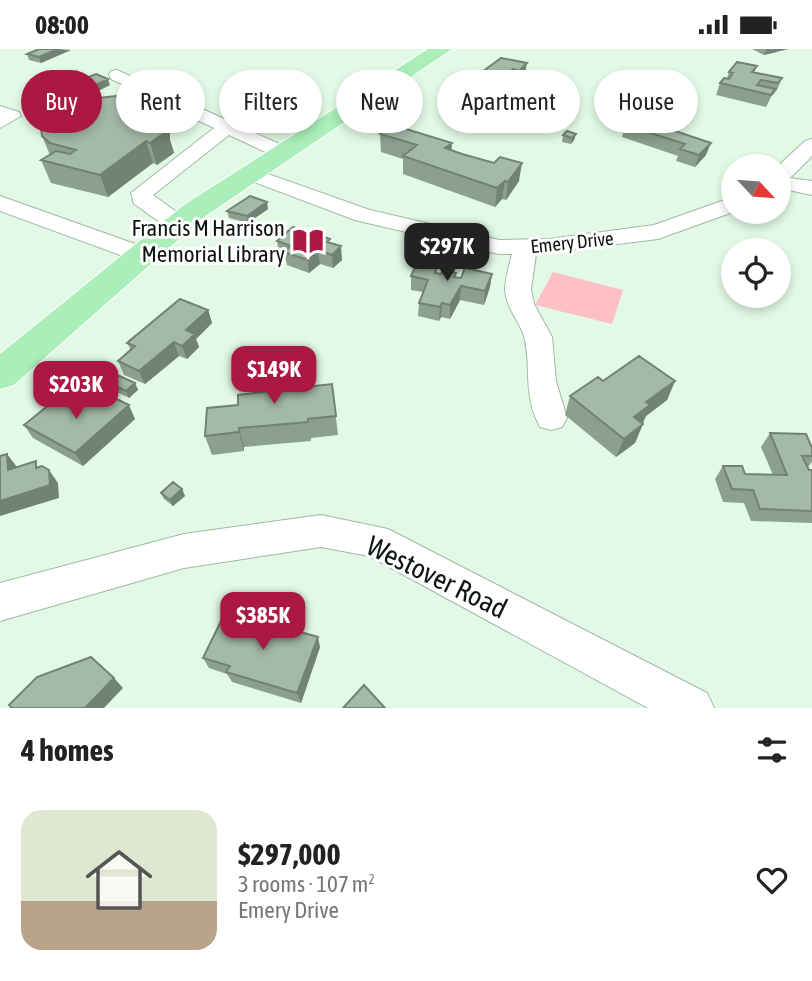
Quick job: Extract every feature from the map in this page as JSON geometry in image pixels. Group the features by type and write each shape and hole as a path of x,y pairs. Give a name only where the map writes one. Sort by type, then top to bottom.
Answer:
{"main road":[{"path":"0,375 180,223 248,173 442,49"}],"street":[{"path":"0,112 12,116 0,121"},
{"path":"180,223 142,199 142,193 219,133"},
{"path":"240,133 281,152"},
{"path":"791,167 812,145"},
{"name":"Emery Drive","path":"248,173 363,215 499,247 525,247 658,232 721,208"},
{"path":"791,183 812,188"},
{"path":"0,203 143,255"},
{"path":"525,247 517,289 521,304 538,337 541,381 551,418"},
{"name":"Westover Road","path":"0,602 184,551 321,531 375,541 692,708"}],"shaded area":[{"path":"553,272 623,290 612,324 535,305"}],"building":[{"path":"39,49 58,49 39,57 27,54"},
{"path":"501,58 527,63 520,70 485,70"},
{"path":"737,62 757,66 752,72 782,78 778,83 761,80 757,85 775,89 771,95 720,83 724,78 729,79 733,73 729,72"},
{"path":"116,96 116,133 164,133 150,143 146,141 100,175 41,160 56,151 70,154 76,150 50,143 42,133 102,133 102,98"},
{"path":"419,133 452,143 445,148 462,154 494,163 500,157 522,163 508,182 505,181 497,188 403,156 417,145 380,134"},
{"path":"565,133 576,134 572,138 563,135"},
{"path":"650,133 681,133 711,143 699,155 680,149 685,144"},
{"path":"250,196 267,202 247,216 227,211"},
{"path":"293,227 330,239 327,242 341,246 332,255 318,250 308,260 284,252 291,246 277,241"},
{"path":"418,261 438,265 435,273 441,274 443,270 456,273 454,277 461,278 465,268 492,274 485,291 461,286 450,305 442,303 440,307 419,303 428,280 411,276"},
{"path":"180,299 208,310 186,330 195,334 182,346 174,342 139,371 118,361 135,346 127,343"},
{"path":"639,356 675,381 646,402 650,405 634,417 643,424 624,439 570,396 598,377 603,381"},
{"path":"288,370 304,374 305,387 332,384 336,416 308,419 308,422 239,428 239,432 205,436 207,408 238,405 238,395 271,391 271,378"},
{"path":"115,374 135,383 126,391 106,381"},
{"path":"100,391 129,405 75,453 24,425 55,400 73,409 83,401 87,403"},
{"path":"770,433 806,434 812,448 812,456 802,456 809,470 812,470 812,511 760,509 753,490 732,489 723,466 742,466 745,474 787,475"},
{"path":"7,454 8,470 36,461 36,468 42,466 49,470 50,485 0,501 0,456"},
{"path":"173,482 182,489 170,500 161,493"},
{"path":"223,617 249,624 251,618 318,637 297,693 226,672 230,666 203,658"},
{"path":"91,657 114,678 85,708 12,708 9,705 37,677"},
{"path":"364,685 385,708 343,708"}],"place":[{"name":"Francis M Harrison Memorial Library","path":"308,241"}]}
